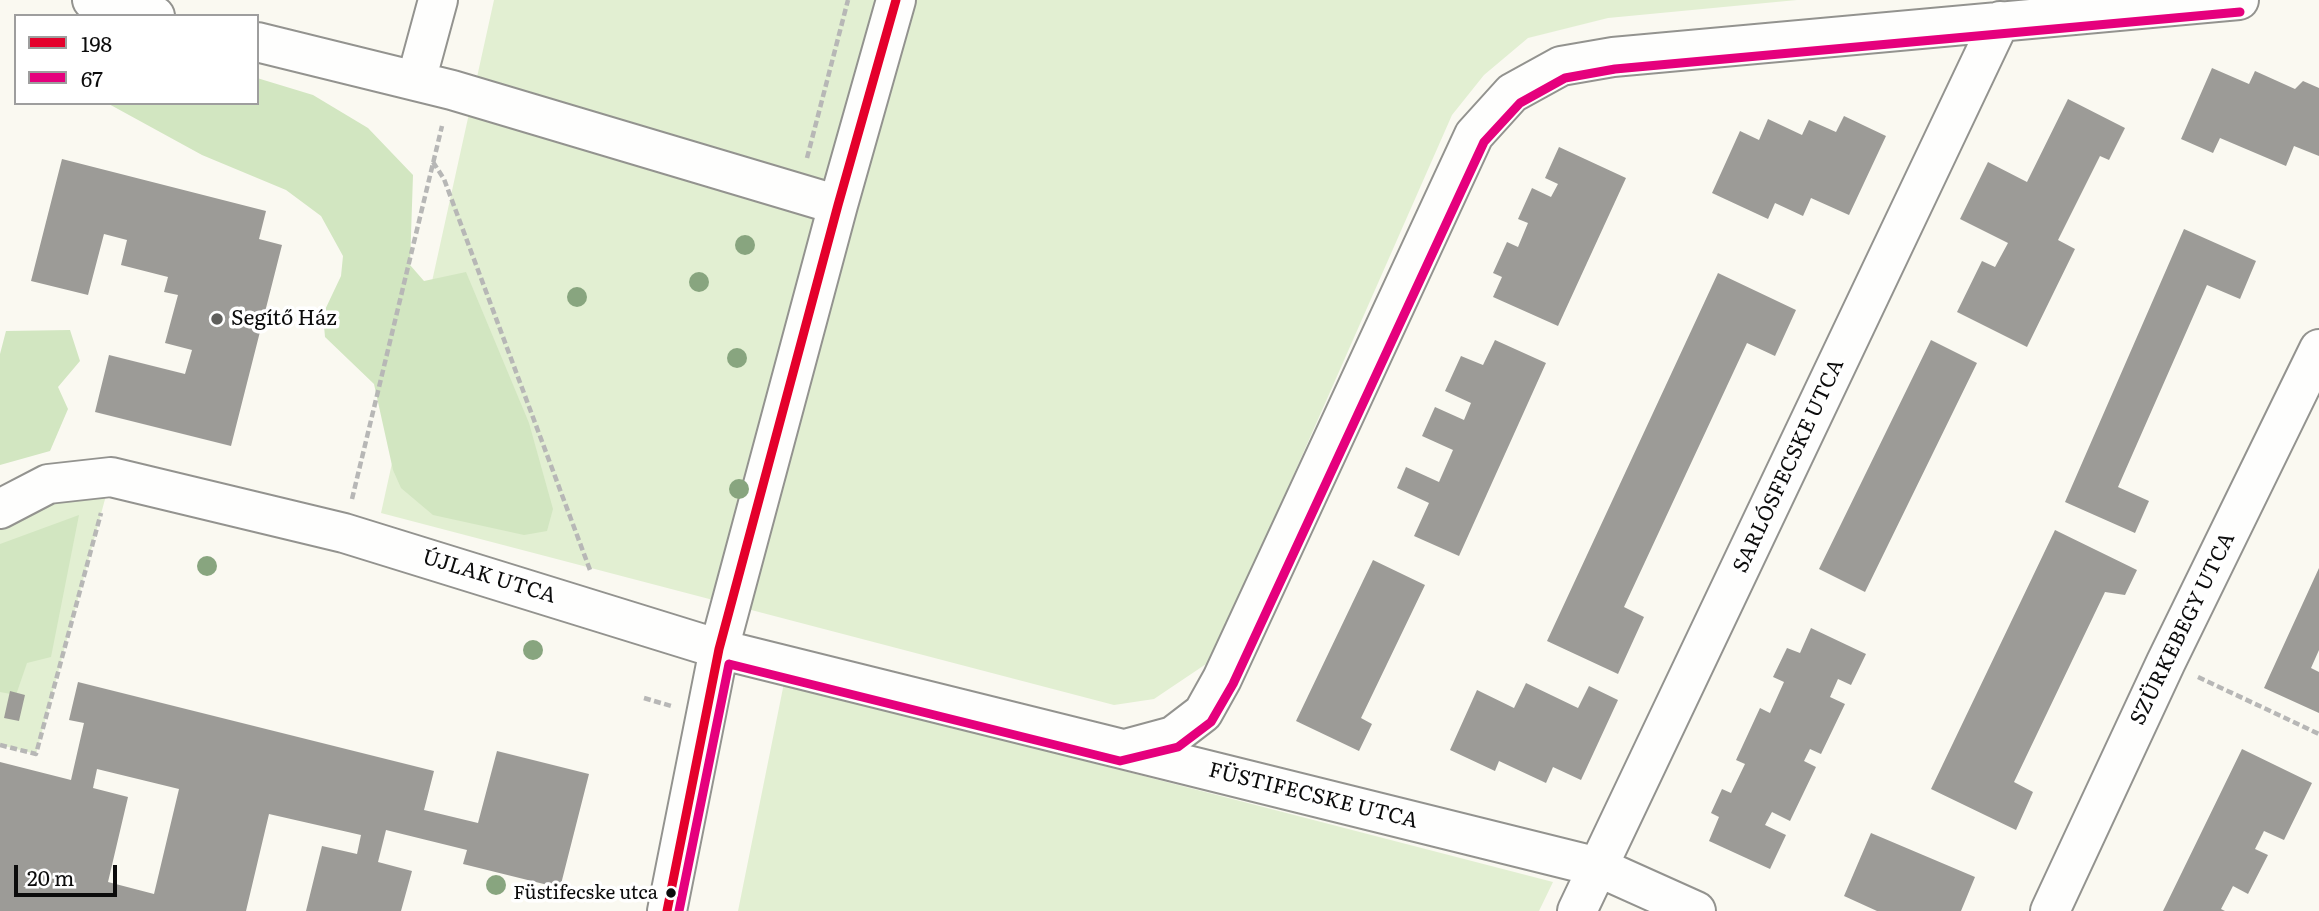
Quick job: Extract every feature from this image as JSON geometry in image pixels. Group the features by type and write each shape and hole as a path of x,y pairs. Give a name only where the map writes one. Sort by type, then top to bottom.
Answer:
{"street":[{"path":"92,0 147,14"},
{"path":"434,86 438,0"},
{"path":"667,911 719,649 896,0"},
{"path":"1122,749 1173,736 1203,713 1228,667 1474,135 1513,93 1561,66 1613,57 2239,0"},
{"name":"SARLÓSFECSKE UTCA","path":"1577,911 2000,22"},
{"path":"259,42 434,86 838,205"},
{"name":"SZÜRKEBEGY UTCA","path":"2050,911 2166,662 2319,349"},
{"name":"ÚJLAK UTCA","path":"0,509 48,484 111,477 344,533 719,649"},
{"name":"FÜSTIFECSKE UTCA","path":"719,649 1598,867 1696,911"}],"path":[{"path":"798,193 848,0"},
{"path":"344,533 433,162 434,86"},
{"path":"433,162 449,192 607,613"},
{"path":"0,745 36,754 111,477"},
{"path":"2166,662 2319,734"}],"green space":[{"path":"494,0 1797,0 1608,18 1528,38 1484,75 1452,115 1212,660 1154,699 1114,705 381,513"},
{"path":"259,79 313,95 368,128 413,175 410,265 424,281 466,272 529,423 553,509 547,531 524,535 433,515 401,488 393,470 374,384 325,337 323,314 341,276 343,256 321,216 286,190 202,155 111,105 259,105"},
{"path":"70,330 80,361 58,387 68,409 50,451 0,465 0,354 6,331"},
{"path":"111,477 36,754 0,745 0,509"},
{"path":"79,515 51,657 27,663 16,695 0,692 0,544"},
{"path":"784,683 1553,882 1539,911 738,911"}],"building":[{"path":"2212,68 2249,84 2255,71 2295,89 2303,81 2319,88 2319,156 2294,146 2286,166 2220,138 2213,153 2181,139"},
{"path":"2068,99 2125,128 2109,160 2100,156 2058,240 2075,249 2027,347 1957,312 1982,261 1995,267 2008,243 1960,219 1988,162 2027,182"},
{"path":"1844,116 1886,136 1849,215 1811,198 1803,216 1775,203 1768,219 1712,193 1740,131 1759,140 1768,119 1802,135 1809,120 1836,132"},
{"path":"1559,147 1626,178 1558,326 1493,297 1502,277 1493,273 1507,242 1518,247 1528,223 1518,219 1532,188 1551,197 1558,184 1545,178"},
{"name":"Segítő Ház","path":"62,159 266,211 259,239 282,245 231,446 95,412 109,355 185,374 192,350 165,343 178,295 164,292 168,277 121,265 127,240 104,234 88,295 31,281"},
{"path":"2184,229 2256,261 2240,299 2207,285 2118,487 2149,501 2135,533 2065,502"},
{"path":"1718,273 1796,310 1775,356 1747,343 1624,607 1644,617 1618,674 1547,641"},
{"path":"1495,340 1546,363 1459,556 1414,536 1429,503 1397,488 1406,467 1439,482 1453,450 1422,436 1435,407 1464,420 1471,403 1445,391 1461,356 1483,365"},
{"path":"1931,340 1977,363 1865,592 1819,569"},
{"path":"2055,530 2137,570 2125,595 2105,592 2014,782 2033,792 2016,830 1931,789"},
{"path":"1373,560 1425,585 1361,718 1372,724 1359,751 1296,721"},
{"path":"2319,568 2319,650 2311,668 2319,672 2319,713 2264,688"},
{"path":"1811,628 1866,654 1851,685 1838,679 1830,697 1845,704 1821,754 1810,749 1804,761 1816,767 1790,821 1772,812 1765,825 1786,835 1770,869 1709,841 1719,817 1711,813 1722,789 1731,793 1745,764 1736,760 1760,708 1770,713 1784,682 1773,677 1787,648 1800,653"},
{"path":"78,682 434,771 424,810 478,823 497,751 589,774 560,888 463,864 467,850 386,830 378,862 412,871 401,911 306,911 322,846 357,854 361,835 269,814 246,911 0,911 0,762 71,780 84,723 69,720","holes":["97,769 179,789 154,894 108,882 128,797 93,788"]},
{"path":"1526,683 1578,708 1589,686 1618,700 1581,780 1553,767 1546,783 1499,761 1495,771 1450,750 1477,690 1514,708"},
{"path":"10,691 25,695 19,721 4,718"},
{"path":"2242,749 2312,783 2284,840 2264,831 2255,849 2268,855 2248,894 2233,886 2221,909 2225,911 2163,911"},
{"path":"1871,833 1975,877 1961,911 1877,911 1844,896"}],"transit line":[{"name":"198","path":"667,911 719,649 896,0"},
{"name":"67","path":"679,911 729,664 1120,761 1178,747 1211,722 1233,684 1484,142 1520,103 1565,78 1615,69 2240,12"}],"place":[{"name":"Segítő Ház","path":"217,319"},
{"name":"Füstifecske utca","path":"671,893"}]}
